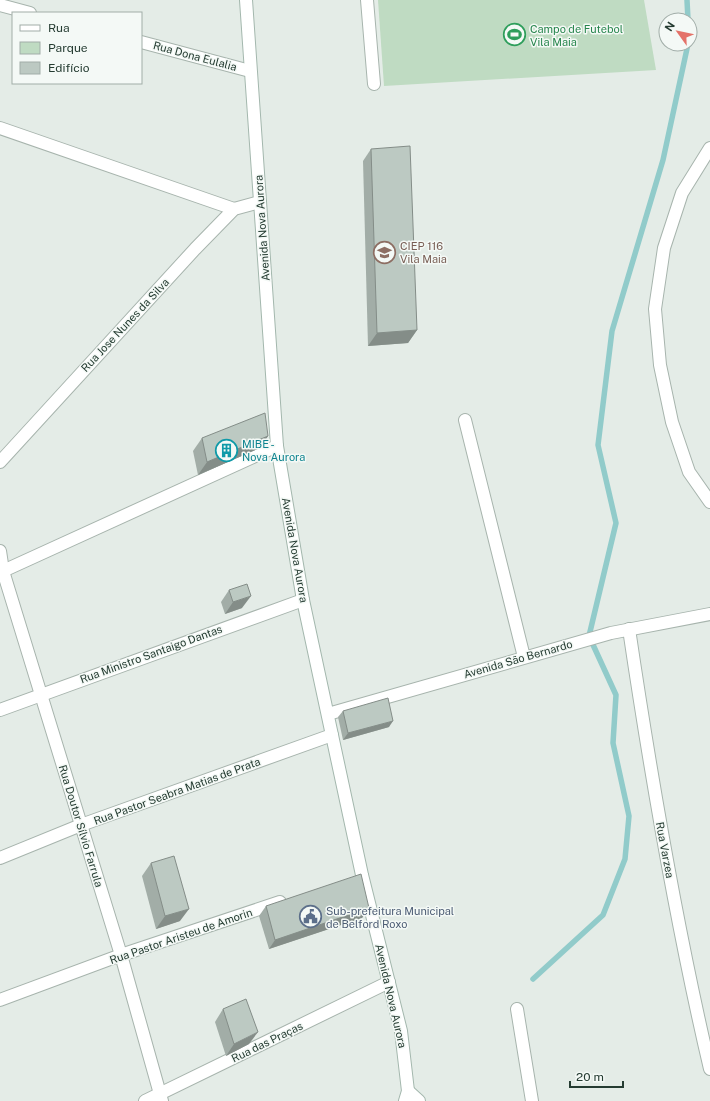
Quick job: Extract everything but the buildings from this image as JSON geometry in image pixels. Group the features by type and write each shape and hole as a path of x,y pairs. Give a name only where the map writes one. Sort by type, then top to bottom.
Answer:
{"street":[{"name":"Avenida Nova Aurora","path":"246,0 278,446 303,600 362,875 401,1031 406,1096 419,1101"},
{"path":"367,0 374,84"},
{"path":"0,5 26,12"},
{"name":"Rua Dona Eulalia","path":"142,42 250,71"},
{"path":"0,128 234,209 260,202"},
{"path":"710,148 682,193 664,248 655,309 660,365 672,422 689,472 710,502"},
{"name":"Rua Jose Nunes da Silva","path":"0,462 195,249 234,209"},
{"path":"465,420 524,657"},
{"path":"3,571 278,446"},
{"name":"Rua Doutor Sílvio Farrula","path":"0,551 3,571 121,955 161,1098"},
{"name":"Rua Ministro Santaigo Dantas","path":"0,710 303,600"},
{"name":"Avenida São Bernardo","path":"328,714 564,645 629,629 710,614"},
{"name":"Rua Varzea","path":"629,629 652,782 688,977 710,1069"},
{"name":"Rua Pastor Seabra Matias de Prata","path":"0,858 81,825 332,735"},
{"path":"347,880 362,875"},
{"name":"Rua Pastor Aristeu de Amorin","path":"0,1000 121,955 294,898"},
{"name":"Rua das Praças","path":"145,1101 161,1098 389,982"},
{"path":"517,1009 532,1101"}],"green space":[{"name":"Campo de Futebol Vila Maia","path":"378,0 644,0 656,70 384,86"}],"waterway":[{"path":"687,0 688,12"},
{"path":"533,979 603,915 625,859 629,816 613,743 616,695 589,636 616,523 598,445 612,331 663,160 686,52"}],"place":[{"name":"Campo de Futebol Vila Maia","path":"515,35"},
{"name":"CIEP 116 Vila Maia","path":"385,252"},
{"name":"MIBE - Nova Aurora","path":"226,450"},
{"name":"Sub-prefeitura Municipal de Belford Roxo","path":"311,917"}]}
